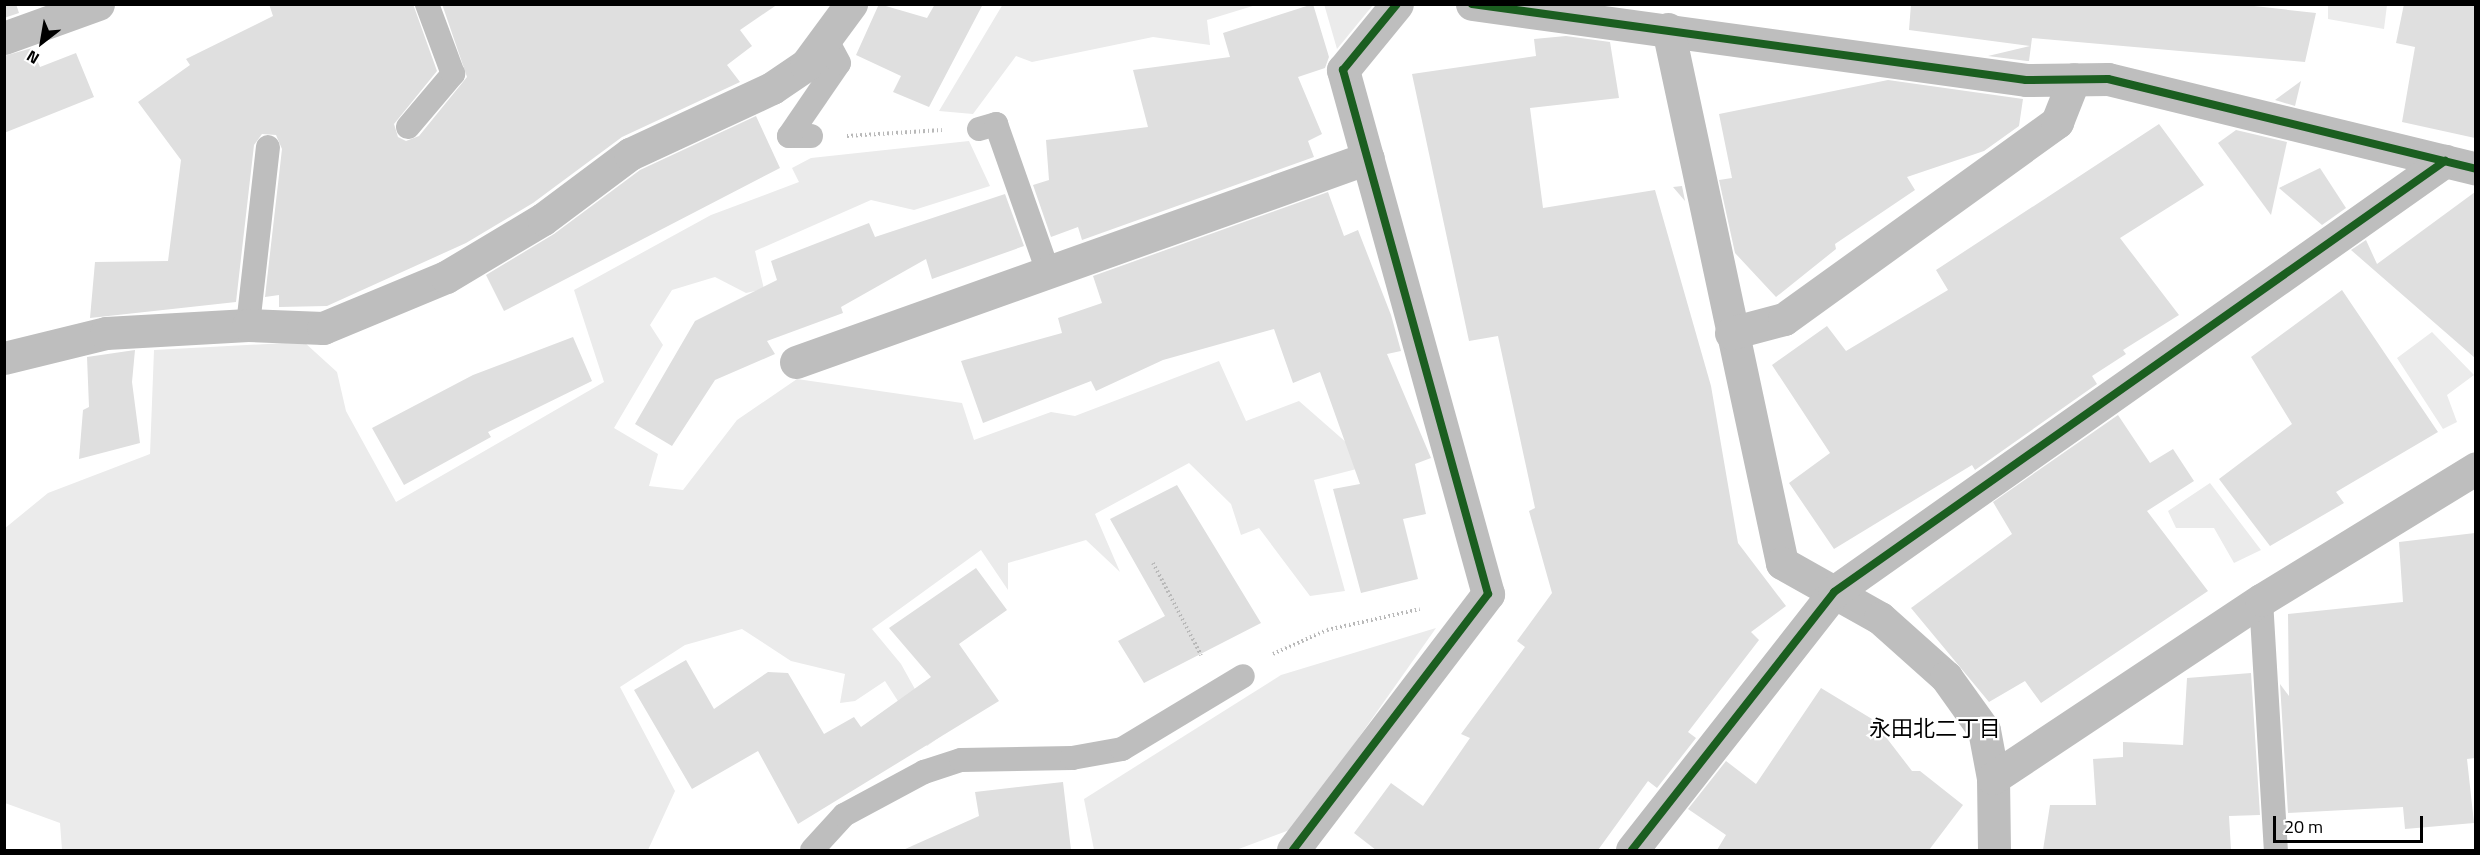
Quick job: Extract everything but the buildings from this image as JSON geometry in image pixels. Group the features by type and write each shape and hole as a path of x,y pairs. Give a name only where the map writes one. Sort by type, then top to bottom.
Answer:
{"street":[{"path":"4,38 98,4"},
{"path":"4,358 105,333 248,325 323,328 446,277 543,219 630,154 772,88 806,65 827,40 851,4"},
{"path":"1293,850 1488,594 1343,70 1397,4"},
{"path":"1472,4 1668,29 2026,80 2108,79 2460,165"},
{"path":"1668,29 1731,333 1782,563 1880,618 1946,677 1984,730 1993,778 1994,836 1971,850"},
{"path":"1731,333 1784,319 2057,122 2074,79"},
{"path":"796,362 1368,158"},
{"path":"1632,850 1834,592 2460,165"},
{"path":"1993,778 2261,600 2475,468"}],"lane":[{"path":"408,127 453,74 427,4"},
{"path":"811,136 789,136 839,63 827,40"},
{"path":"979,129 996,124 1048,272"},
{"path":"248,325 268,147"},
{"path":"2261,600 2276,850"},
{"path":"812,850 844,815 924,772 961,760 1072,758 1122,749 1234,682"}],"path":[{"path":"847,136 910,130"},
{"path":"1153,563 1193,645 1234,682 1274,653 1327,630 1432,607"}],"shaded area":[{"path":"1003,4 1256,5 1207,20 1210,45 1153,37 1032,62 1016,56 973,114 939,111"},
{"path":"1324,4 1373,4 1373,5 1337,49"},
{"path":"2328,5 2387,5 2384,29 2328,19"},
{"path":"969,141 990,186 914,210 871,200 755,251 764,289 746,293 715,277 672,290 650,325 663,345 614,428 658,454 649,486 683,490 737,420 797,379 962,403 974,440 1051,412 1075,416 1219,361 1246,421 1299,401 1372,465 1314,480 1345,591 1310,596 1259,528 1241,535 1231,504 1189,463 1095,514 1120,572 1086,540 1008,563 1008,590 981,550 872,629 901,664 941,736 927,746 885,681 855,701 840,703 845,674 791,661 742,629 685,645 620,687 675,791 648,850 62,850 60,823 5,803 4,529 48,493 150,454 154,350 304,342 337,372 346,411 396,502 604,382 574,290 711,215 799,182 792,168 811,158"},
{"path":"2432,332 2474,375 2447,395 2457,422 2443,429 2397,358"},
{"path":"2210,483 2261,550 2234,563 2214,528 2176,528 2168,511"},
{"path":"1436,628 1295,828 1236,850 1094,850 1084,799 1281,675"}],"cycle path":[{"path":"1293,850 1488,594 1343,70 1397,4"},
{"path":"1472,4 2026,80 2108,79 2476,169"},
{"path":"1632,850 1834,592 2445,161"}],"district":[{"name":"永田北二丁目","path":"1935,729"}]}
